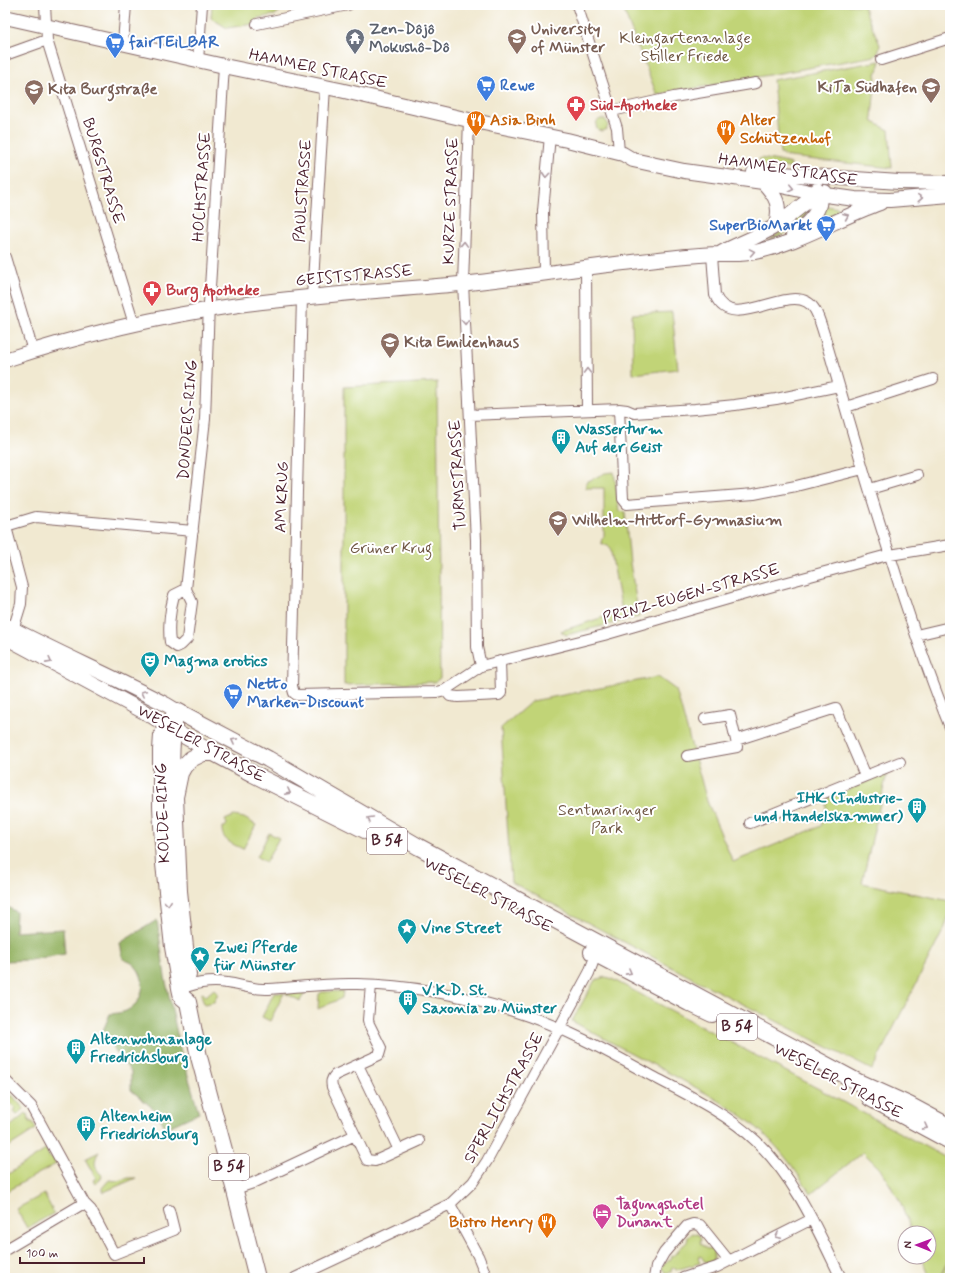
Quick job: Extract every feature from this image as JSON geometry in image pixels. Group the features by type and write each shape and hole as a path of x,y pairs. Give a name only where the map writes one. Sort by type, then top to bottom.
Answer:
{"main road":[{"name":"HAMMER STRASSE","path":"5,17 46,34 123,43 469,120 550,136 621,153 634,153 707,168 872,180 950,183"},
{"name":"HAMMER STRASSE","path":"621,153 632,160 665,167 763,182 819,194 866,200 890,200 950,195"},
{"path":"784,243 813,218 817,208 819,194 810,180 804,175"},
{"name":"GEISTSTRASSE","path":"715,255 756,237 776,226 819,194 872,180"},
{"path":"763,182 777,201 779,211 776,226"},
{"name":"GEISTSTRASSE","path":"5,360 134,324 209,310 307,297 463,283 635,262 753,253 813,232 850,215 890,200"},
{"name":"WESELER STRASSE","path":"8,631 94,668 268,759 598,949 950,1141"},
{"name":"WESELER STRASSE","path":"8,631 170,728 253,774 380,837 858,1082 909,1105 950,1127"},
{"name":"KOLDE-RING","path":"177,711 170,728 162,735 161,800 164,864 173,947 182,997 189,994"},
{"name":"KOLDE-RING","path":"170,728 172,740 171,773 175,797 179,891 189,994 199,1057 235,1188 257,1278"},
{"name":"KOLDE-RING","path":"175,797 180,774 187,762 196,755 203,753 214,753"}],"street":[{"name":"BURGSTRASSE","path":"45,5 46,34 134,324"},
{"path":"123,43 126,5"},
{"path":"198,60 202,5"},
{"path":"257,24 348,5"},
{"path":"577,5 612,111 621,153"},
{"path":"5,55 46,34"},
{"path":"881,60 950,38"},
{"name":"HOCHSTRASSE","path":"209,310 224,66"},
{"path":"612,111 756,83"},
{"name":"PAULSTRASSE","path":"307,297 325,87"},
{"name":"KURZE STRASSE","path":"463,283 469,120"},
{"path":"544,273 543,211 550,136"},
{"path":"715,255 716,295 718,300 725,308 735,311 792,299 803,300 811,305 817,313 846,407 863,469 916,636 950,727"},
{"path":"5,257 33,351"},
{"path":"586,268 587,410"},
{"name":"TURMSTRASSE","path":"463,283 476,540 477,647 480,666"},
{"name":"AM KRUG","path":"298,696 294,693 292,686 307,297"},
{"name":"DONDERS-RING","path":"186,589 174,595 172,602 169,635 170,642 177,647 182,646 187,639 192,602 186,589 205,419 209,310"},
{"path":"846,407 933,379"},
{"path":"470,415 619,409 634,413 702,409 776,399 839,386"},
{"path":"619,409 623,500 627,504 754,494 796,486 863,469"},
{"path":"870,488 917,475"},
{"path":"8,631 21,604 22,587 5,524 36,517 193,531"},
{"name":"PRINZ-EUGEN-STRASSE","path":"298,696 437,692 445,690 480,666 611,633 766,588 890,555 950,545"},
{"path":"916,636 950,627"},
{"name":"PRINZ-EUGEN-STRASSE","path":"445,690 450,696 458,697 499,695 501,693 500,661"},
{"path":"736,740 836,708 865,776"},
{"path":"687,756 737,747 730,715 705,719"},
{"path":"750,823 900,762"},
{"name":"SPERLICHSTRASSE","path":"450,1204 476,1178 487,1162 589,972 598,949"},
{"path":"189,994 206,982 228,983 243,987 266,989 310,985 371,985 415,988 464,998 513,1011 558,1028 593,1044 706,1104 735,1123 757,1142 776,1162 800,1196 840,1278"},
{"path":"371,985 368,1020 381,1048 381,1052 379,1055 335,1075 331,1082 354,1135 367,1160 375,1161 419,1141"},
{"path":"358,1065 398,1150"},
{"path":"5,1080 31,1106 84,1202 91,1210 114,1254 174,1230 169,1210"},
{"path":"235,1188 253,1183 354,1135"},
{"path":"5,1250 84,1202"},
{"path":"295,1278 450,1204 478,1256 487,1278"},
{"path":"683,1278 700,1273 729,1261 812,1219"},
{"path":"654,1278 656,1267 664,1253 687,1226 693,1224 700,1225 729,1261"}],"green space":[{"path":"212,5 295,5 285,7 275,15 258,18 254,24 227,28 211,18"},
{"name":"Kleingartenanlage Stiller Friede","path":"624,5 863,5 880,45 878,53 875,56 657,95 625,14"},
{"path":"880,61 876,75 872,117 873,122 889,130 892,168 789,157 780,154 773,80"},
{"path":"600,119 604,119 608,125 604,131 600,131 596,127 596,123"},
{"path":"760,158 791,164 790,168 759,165"},
{"path":"822,205 838,208 839,214 832,217 824,215 824,213 820,212"},
{"path":"804,212 811,215 790,231 769,240 786,228"},
{"path":"672,312 678,369 633,374 632,314"},
{"name":"Grüner Krug","path":"437,382 440,678 435,682 344,685 344,387"},
{"path":"614,472 619,511 625,512 630,563 639,617 566,635 561,631 622,611 610,547 601,543 602,538 604,537 604,488 586,488 586,482 605,473"},
{"name":"Sentmaringer Park","path":"658,677 676,690 707,801 733,862 821,826 826,809 826,799 887,773 862,883 950,901 950,909 945,927 872,1070 694,979 511,882 501,728 532,701"},
{"path":"234,816 244,818 256,825 243,849 232,844 223,836 222,827 225,827 227,824 225,820"},
{"path":"269,833 279,838 266,862 257,857"},
{"path":"5,905 16,912 15,932 63,929 65,954 29,960 5,961"},
{"path":"157,920 165,977 181,1052 199,1113 166,1128 155,1110 131,1090 131,1072 102,1033 110,1014 128,1010 138,1001 142,990 142,978 134,964 123,959 120,943"},
{"path":"605,977 610,978 950,1160 950,1256 939,1278 929,1278 924,1265 937,1265 937,1225 909,1225 900,1201 880,1169 863,1152 811,1194 784,1155 764,1134 742,1116 706,1093 572,1021 595,980"},
{"path":"214,989 218,993 214,1002 204,1004 201,994 203,993 206,996"},
{"path":"306,991 300,1001 285,993"},
{"path":"343,991 342,998 318,1009 319,994 322,992"},
{"path":"274,993 284,993 270,1021 262,1017"},
{"path":"12,1095 24,1109 17,1115 13,1111 16,1109 7,1099"},
{"path":"26,1113 30,1122 33,1122 36,1129 5,1149 5,1131"},
{"path":"47,1149 50,1158 52,1157 56,1164 5,1192 5,1176"},
{"path":"99,1152 95,1164 97,1170 102,1175 101,1179 95,1183 93,1180 96,1178 85,1159"},
{"path":"128,1178 136,1178 104,1192 102,1188 109,1180 119,1181"},
{"path":"44,1194 54,1213 27,1228 16,1209"},
{"path":"693,1233 699,1235 701,1239 700,1243 708,1249 712,1248 714,1254 713,1261 707,1263 701,1256 698,1258 700,1263 676,1270 675,1268 672,1268 671,1272 665,1273 663,1269 661,1269 662,1266 679,1251 678,1250 687,1242 688,1237"},
{"path":"950,1257 950,1278 940,1278"}],"place":[{"name":"Zen-Dôjô Mokushô-Dô","path":"355,55"},
{"name":"University of Münster","path":"517,55"},
{"name":"fairTEiLBAR","path":"115,59"},
{"name":"Rewe","path":"486,102"},
{"name":"KiTa Südhafen","path":"931,104"},
{"name":"Kita Burgstraße","path":"34,106"},
{"name":"Süd-Apotheke","path":"576,122"},
{"name":"Asia Binh","path":"476,137"},
{"name":"Alter Schützenhof","path":"726,146"},
{"name":"SuperBioMarkt","path":"826,242"},
{"name":"Burg Apotheke","path":"152,307"},
{"name":"Kita Emilienhaus","path":"390,359"},
{"name":"Wasserturm Auf der Geist","path":"561,455"},
{"name":"Wilhelm-Hittorf-Gymnasium","path":"558,537"},
{"name":"Magma erotics","path":"150,678"},
{"name":"Netto Marken-Discount","path":"233,710"},
{"name":"IHK (Industrie- und Handelskammer)","path":"917,824"},
{"name":"Vine Street","path":"407,945"},
{"name":"Zwei Pferde für Münster","path":"200,973"},
{"name":"V.K.D. St. Saxonia zu Münster","path":"408,1016"},
{"name":"Altenwohnanlage Friedrichsburg","path":"76,1065"},
{"name":"Altenheim Friedrichsburg","path":"86,1142"},
{"name":"Tagungshotel Dunant","path":"602,1230"},
{"name":"Bistro Henry","path":"547,1239"}]}
